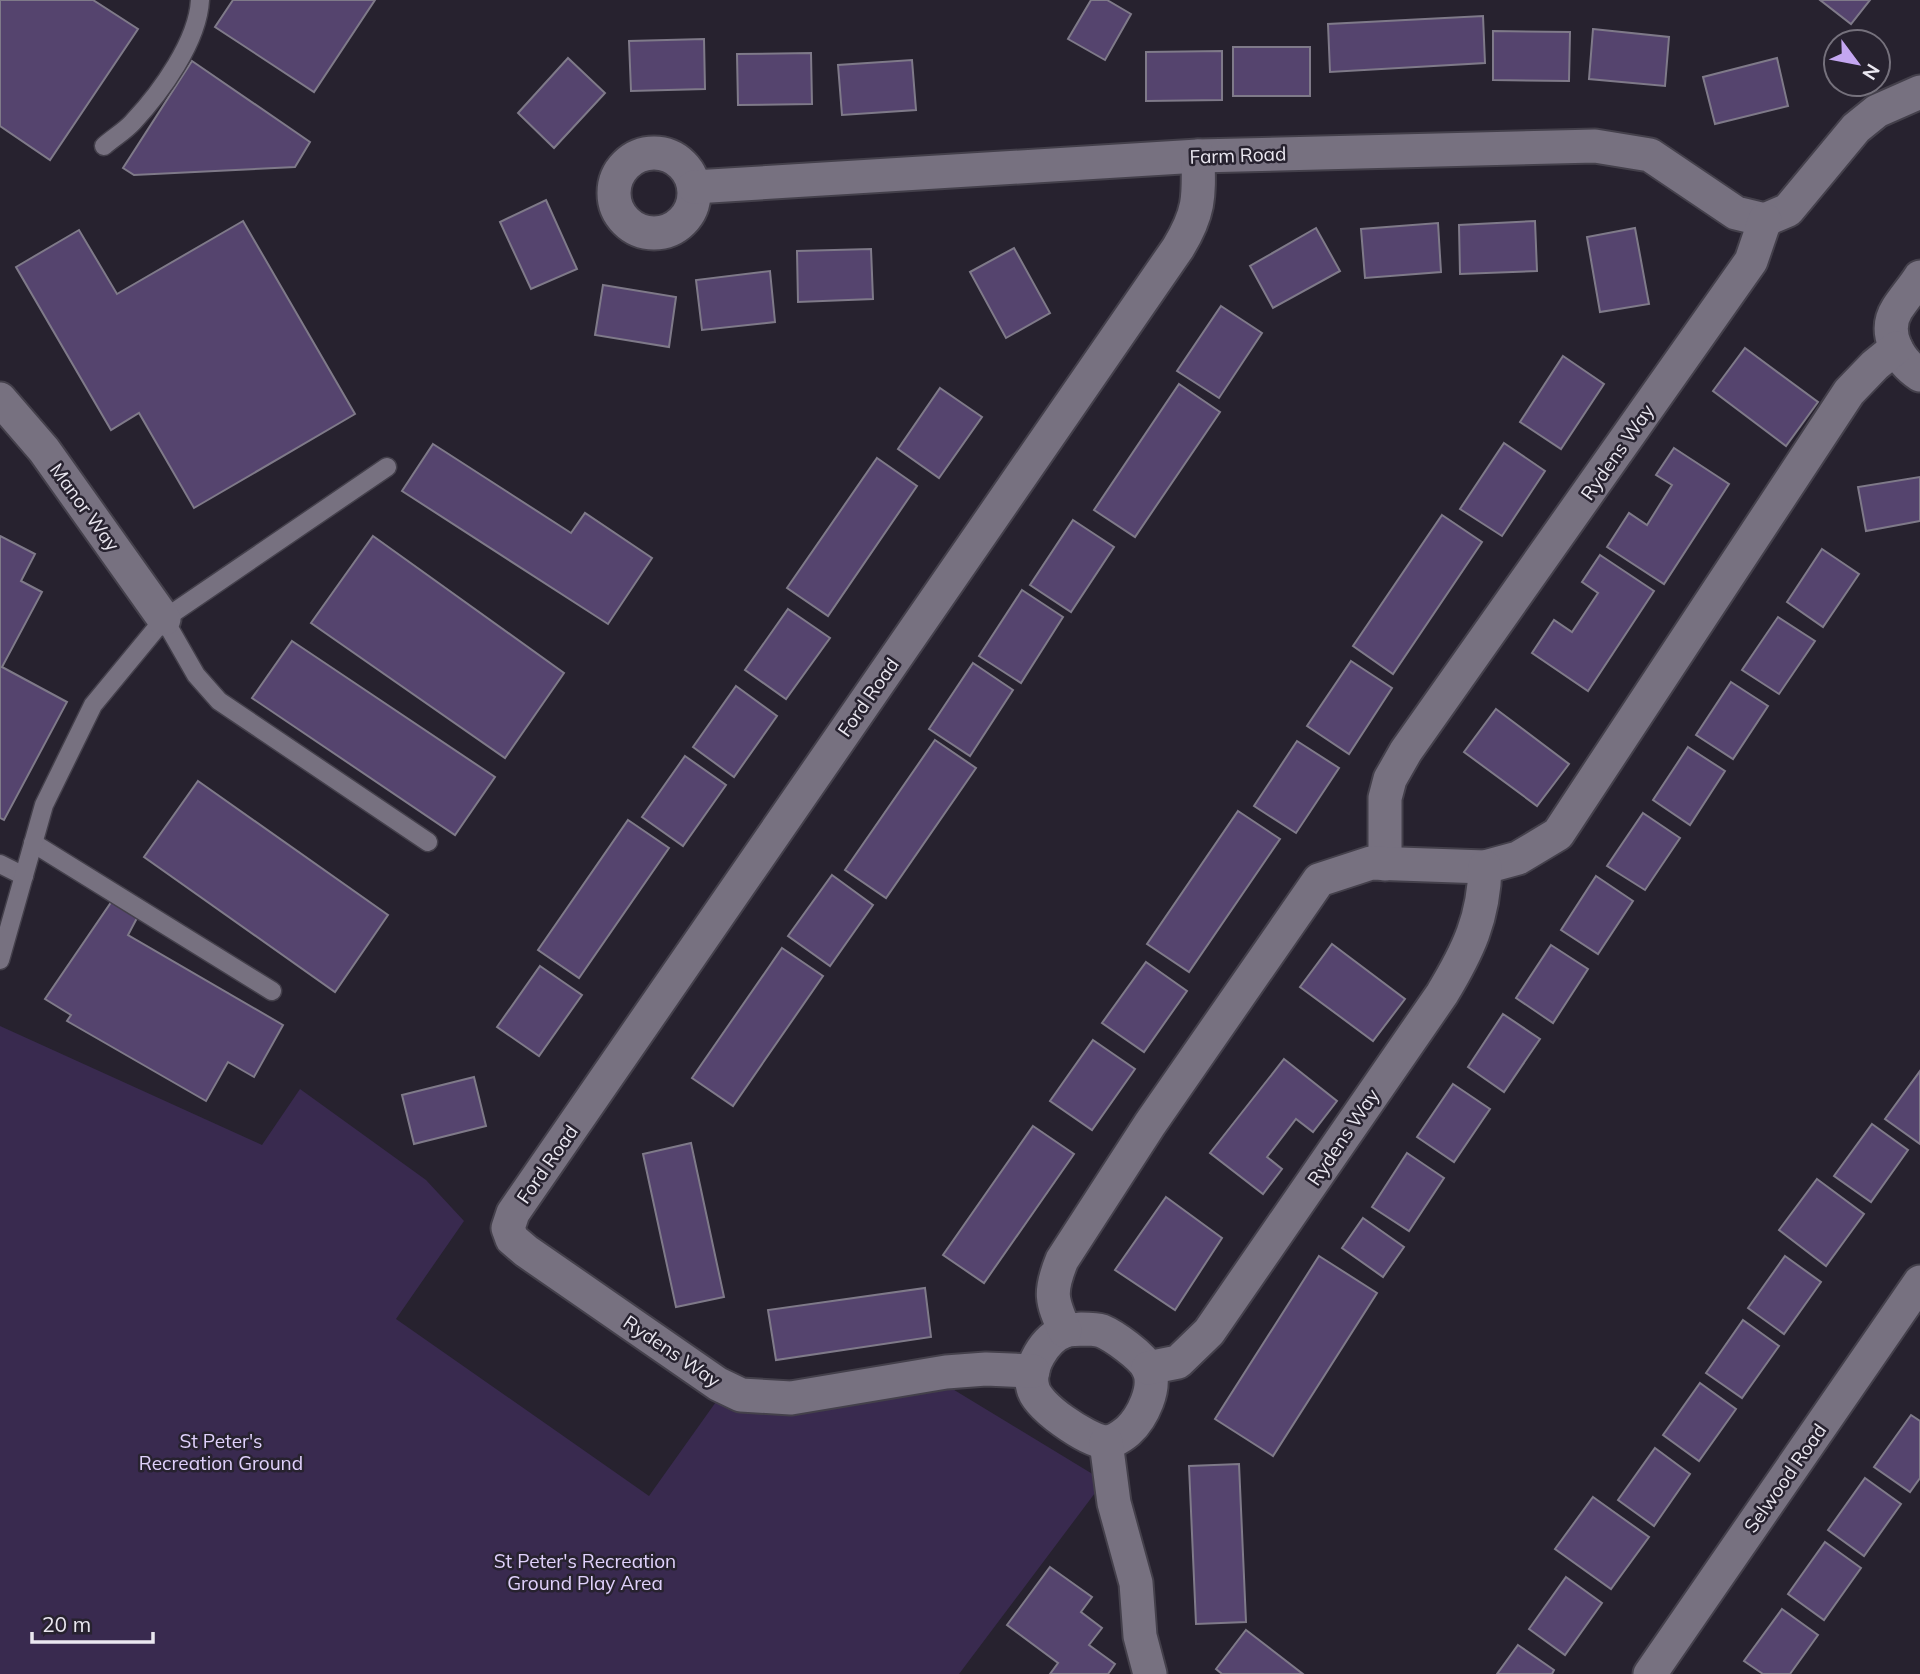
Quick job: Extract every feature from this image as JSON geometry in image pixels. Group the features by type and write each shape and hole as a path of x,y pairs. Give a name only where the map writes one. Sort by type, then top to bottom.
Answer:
{"street":[{"path":"1765,220 1788,210 1856,128 1877,111 1920,92"},
{"name":"Farm Road","path":"694,187 1198,156 1595,146 1650,155 1736,213 1765,220"},
{"name":"Ford Road","path":"508,1228 513,1213 1178,248 1193,222 1199,200 1198,156"},
{"name":"Rydens Way","path":"1385,864 1385,798 1390,779 1406,751 1751,261 1765,220"},
{"path":"1920,277 1896,311 1891,328 1902,360 1920,375"},
{"path":"1065,1331 1054,1307 1052,1285 1062,1260 1150,1124 1319,880 1371,863 1485,867 1518,858 1558,834 1849,392 1896,348"},
{"name":"Manor Way","path":"0,399 44,450 164,619"},
{"name":"Rydens Way","path":"1148,1368 1178,1362 1209,1332 1442,993 1462,960 1477,926 1485,894 1485,867"},
{"name":"Rydens Way","path":"508,1228 512,1239 527,1251 718,1384 741,1395 791,1398 946,1372 997,1369 1032,1371"},
{"name":"Selwood Road","path":"1650,1674 1920,1282"},
{"path":"1100,1330 1119,1341 1148,1368 1148,1400 1140,1419 1126,1434 1106,1442 1092,1438 1042,1405 1032,1389 1032,1371 1041,1352 1065,1331 1100,1330"},
{"path":"1106,1442 1114,1503 1136,1583 1140,1636 1150,1674"}],"lane":[{"path":"104,146 132,123 159,90 189,43 200,15 200,0"},
{"path":"0,960 44,805 93,705 164,619 387,467"},
{"path":"164,619 196,675 219,701 428,842"},
{"path":"33,843 272,991"},
{"path":"0,864 24,876"}],"green space":[{"name":"St Peter's Recreation Ground","path":"0,1026 262,1145 300,1089 426,1180 464,1221 396,1319 649,1496 718,1399 750,1413 780,1413 946,1385 1104,1481 959,1674 0,1674"}],"building":[{"path":"0,0 93,0 138,29 50,160 0,126"},
{"path":"233,0 375,0 314,92 215,27"},
{"path":"1091,0 1107,0 1131,14 1105,60 1068,39"},
{"path":"1820,0 1870,0 1851,24"},
{"path":"1483,16 1485,63 1330,72 1328,24"},
{"path":"1593,29 1669,37 1665,86 1589,79"},
{"path":"1493,31 1570,32 1569,81 1493,80"},
{"path":"704,39 705,89 631,91 629,41"},
{"path":"1233,47 1310,47 1310,96 1233,96"},
{"path":"1222,51 1222,100 1146,101 1146,52"},
{"path":"811,53 812,104 738,105 737,54"},
{"path":"568,58 605,93 554,148 518,113"},
{"path":"1777,58 1788,106 1715,124 1703,77"},
{"path":"912,60 916,110 842,115 838,65"},
{"path":"192,61 310,142 295,167 134,175 123,168"},
{"path":"546,200 577,269 531,289 500,222"},
{"path":"243,221 355,414 194,508 139,413 111,430 16,267 79,230 117,294"},
{"path":"1535,221 1537,271 1460,274 1459,225"},
{"path":"1438,223 1441,272 1365,278 1361,229"},
{"path":"1316,228 1340,271 1273,308 1250,266"},
{"path":"1635,228 1649,304 1600,312 1587,237"},
{"path":"1014,248 1050,313 1006,338 970,272"},
{"path":"871,249 873,299 798,302 797,251"},
{"path":"770,271 775,322 702,330 696,280"},
{"path":"603,285 676,297 669,347 595,335"},
{"path":"1221,306 1262,333 1219,398 1177,371"},
{"path":"1745,348 1818,402 1786,446 1713,391"},
{"path":"1563,356 1604,384 1561,449 1520,422"},
{"path":"1179,384 1220,412 1135,537 1094,510"},
{"path":"940,388 982,417 939,478 898,449"},
{"path":"1504,443 1545,471 1502,536 1460,509"},
{"path":"433,444 571,533 585,513 652,558 608,624 402,491"},
{"path":"1674,448 1729,484 1664,584 1607,547 1629,513 1647,525 1672,485 1656,475"},
{"path":"877,458 917,486 828,616 787,588"},
{"path":"1920,477 1920,521 1866,531 1858,487"},
{"path":"1442,515 1482,542 1393,674 1353,646"},
{"path":"1073,520 1114,547 1071,612 1030,585"},
{"path":"0,536 35,554 21,581 42,592 2,667 67,702 4,820 0,818"},
{"path":"373,536 564,673 505,758 311,623"},
{"path":"1822,549 1859,574 1823,627 1787,602"},
{"path":"1600,555 1654,591 1588,691 1532,653 1554,620 1572,632 1598,593 1582,582"},
{"path":"1022,590 1063,617 1021,683 979,656"},
{"path":"788,609 830,638 786,699 745,670"},
{"path":"1778,617 1815,641 1779,694 1742,670"},
{"path":"292,641 495,777 455,835 252,698"},
{"path":"1351,661 1392,688 1349,754 1307,726"},
{"path":"973,663 1013,690 970,756 929,729"},
{"path":"1731,682 1768,706 1733,759 1696,735"},
{"path":"736,686 777,716 734,777 693,747"},
{"path":"1496,709 1569,764 1537,806 1464,752"},
{"path":"935,740 976,768 886,898 845,870"},
{"path":"1297,741 1339,768 1296,833 1254,806"},
{"path":"1688,747 1725,771 1690,825 1653,800"},
{"path":"685,756 726,785 683,846 642,817"},
{"path":"198,781 388,915 335,992 144,857"},
{"path":"1238,811 1280,839 1189,972 1147,944"},
{"path":"1643,813 1680,838 1645,890 1607,866"},
{"path":"628,820 669,848 579,978 538,950"},
{"path":"832,875 873,905 830,966 788,936"},
{"path":"1596,876 1633,901 1598,954 1561,930"},
{"path":"112,901 137,918 128,935 283,1025 254,1077 228,1062 206,1101 67,1021 71,1015 45,999"},
{"path":"1332,944 1405,999 1373,1041 1300,987"},
{"path":"1551,945 1588,969 1553,1023 1516,998"},
{"path":"782,948 823,976 733,1106 692,1078"},
{"path":"1146,962 1187,991 1144,1052 1102,1023"},
{"path":"540,966 582,995 539,1056 497,1027"},
{"path":"1503,1014 1540,1039 1504,1092 1468,1067"},
{"path":"1093,1040 1135,1069 1092,1130 1050,1101"},
{"path":"1284,1059 1337,1101 1313,1132 1296,1119 1267,1157 1282,1169 1263,1194 1210,1153"},
{"path":"1920,1071 1920,1144 1885,1119"},
{"path":"474,1077 486,1126 414,1144 402,1095"},
{"path":"1453,1084 1490,1109 1454,1162 1417,1137"},
{"path":"1872,1124 1908,1150 1871,1202 1834,1176"},
{"path":"1033,1126 1074,1154 984,1283 943,1255"},
{"path":"691,1143 724,1297 676,1307 643,1154"},
{"path":"1407,1153 1444,1178 1409,1231 1372,1207"},
{"path":"1817,1179 1864,1214 1826,1266 1779,1230"},
{"path":"1166,1197 1222,1238 1175,1310 1115,1270"},
{"path":"1363,1218 1404,1247 1383,1277 1342,1248"},
{"path":"1319,1256 1377,1293 1273,1456 1215,1419"},
{"path":"1785,1256 1821,1282 1784,1334 1748,1308"},
{"path":"925,1288 931,1337 776,1360 768,1310"},
{"path":"1743,1320 1779,1346 1742,1398 1706,1373"},
{"path":"1700,1383 1736,1409 1699,1461 1663,1435"},
{"path":"1911,1415 1920,1421 1920,1478 1910,1492 1874,1467"},
{"path":"1655,1448 1690,1474 1654,1526 1618,1500"},
{"path":"1239,1464 1246,1622 1196,1624 1189,1466"},
{"path":"1865,1478 1901,1504 1864,1556 1828,1530"},
{"path":"1593,1497 1649,1537 1611,1589 1555,1549"},
{"path":"1825,1542 1861,1568 1824,1620 1788,1594"},
{"path":"1050,1567 1092,1597 1081,1612 1102,1628 1089,1645 1115,1664 1108,1674 1050,1674 1058,1663 1007,1625"},
{"path":"1566,1577 1602,1603 1565,1655 1529,1629"},
{"path":"1782,1609 1818,1635 1790,1674 1763,1674 1744,1661"},
{"path":"1246,1630 1303,1674 1222,1674 1216,1669"},
{"path":"1518,1645 1554,1670 1552,1674 1497,1674"}],"park label":[{"name":"St Peter's Recreation Ground Play Area","path":"585,1572"}]}
